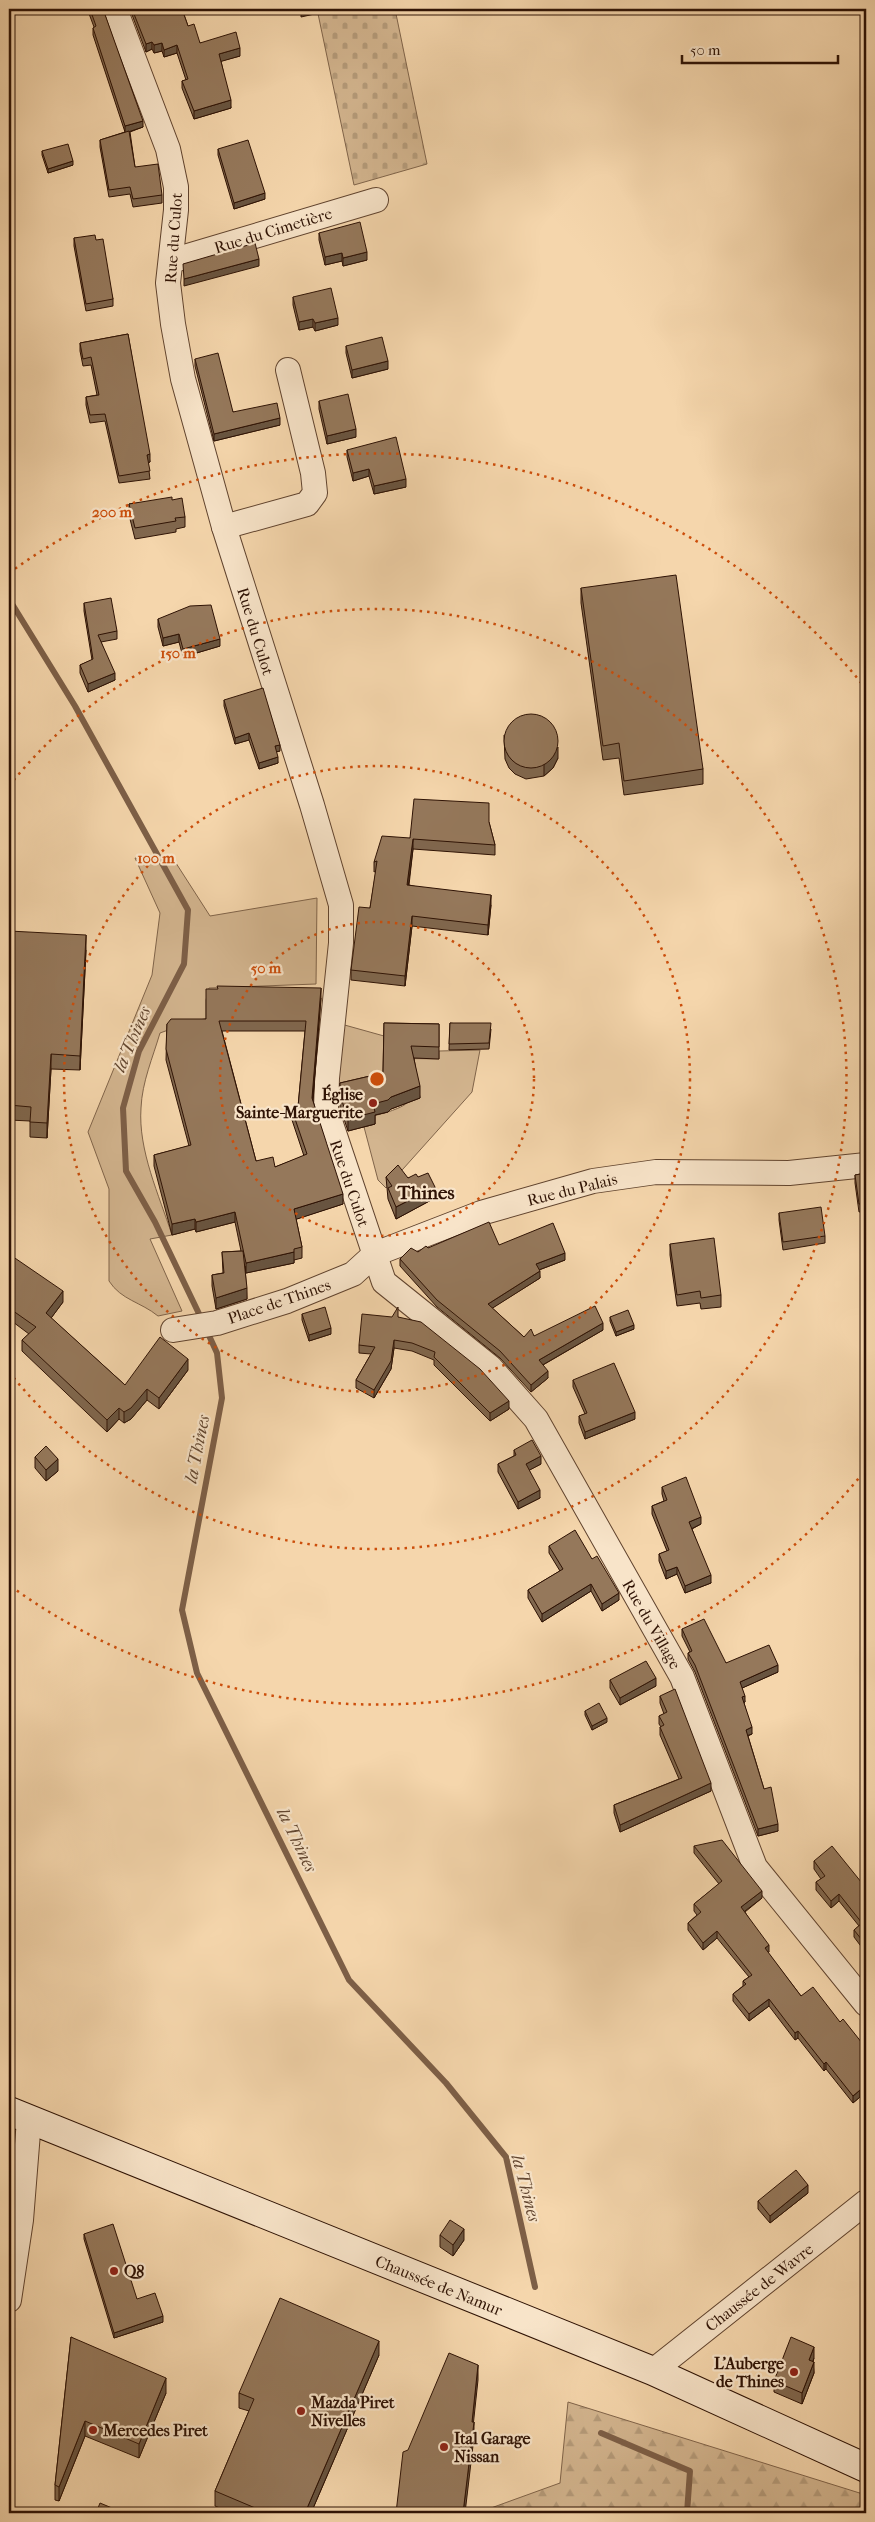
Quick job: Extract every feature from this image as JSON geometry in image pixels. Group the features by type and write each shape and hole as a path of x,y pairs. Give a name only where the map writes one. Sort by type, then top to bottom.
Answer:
{"main road":[{"name":"Chaussée de Namur","path":"19,2115 652,2371 866,2468"}],"street":[{"name":"Rue du Culot","path":"115,9 168,149 176,187 169,292 183,379 224,527 312,805 341,905 341,943 327,1078 326,1110 375,1254"},
{"name":"Rue du Cimetière","path":"171,261 376,200"},
{"path":"224,527 307,504 315,493 313,473 288,370"},
{"name":"Rue du Palais","path":"375,1254 481,1213 593,1181 656,1172 789,1173 866,1165"},
{"path":"375,1254 384,1282"},
{"name":"Place de Thines","path":"173,1330 217,1323 287,1302 352,1274 375,1254"},
{"name":"Rue du Village","path":"352,1274 384,1282 490,1367 536,1418 682,1677 755,1866 866,2004"},
{"path":"9,2300 21,2220 19,2115"},
{"name":"Chaussée de Wavre","path":"652,2371 866,2202"}],"green space":[{"path":"317,9 395,9 427,164 354,185"},
{"path":"135,858 174,860 210,916 317,898 316,984 209,988 206,1000 206,1030 171,1029 160,1033 143,1089 141,1124 146,1156 172,1235 150,1239 182,1311 158,1316 119,1293 109,1281 109,1189 88,1132 152,975 160,913"},
{"path":"341,1024 384,1036 384,1058 439,1059 439,1051 480,1050 472,1092 386,1188 378,1180 364,1127 375,1124 373,1116 398,1108 409,1101 383,1085 337,1096"},
{"path":"568,2402 866,2495 866,2513 490,2513 491,2508 560,2483"}],"building":[{"path":"90,9 103,9 143,121 125,126 93,28 96,26"},
{"path":"132,9 182,9 188,26 194,24 200,43 236,32 240,48 219,54 231,100 194,111 182,81 188,79 177,45 164,50 162,43 154,45 152,42 146,44"},
{"path":"300,9 319,9 301,13"},
{"path":"129,131 135,167 158,164 162,195 133,199 130,187 109,190 100,140"},
{"path":"248,140 265,193 234,203 218,149"},
{"path":"68,144 73,161 48,169 42,151"},
{"path":"360,222 367,252 343,258 342,253 325,257 319,233"},
{"path":"95,235 96,240 103,239 113,299 86,304 74,238"},
{"path":"255,243 259,259 184,279 183,264"},
{"path":"331,288 338,318 315,323 313,319 299,322 293,297"},
{"path":"128,334 150,454 147,455 150,471 119,476 105,414 90,415 86,397 99,395 91,357 83,359 80,343"},
{"path":"382,337 388,361 352,370 346,346"},
{"path":"218,353 233,412 277,403 280,418 214,434 195,359"},
{"path":"348,394 356,429 327,436 319,401"},
{"path":"396,437 406,479 374,486 369,469 353,473 347,450"},
{"path":"172,497 172,500 182,498 185,517 175,518 176,521 135,528 129,504"},
{"path":"676,575 703,769 624,781 619,743 603,746 581,588"},
{"path":"111,598 117,631 98,635 115,673 88,684 80,665 93,659 84,603"},
{"path":"211,605 220,639 183,649 179,634 163,638 158,619 190,606"},
{"path":"263,688 280,745 275,746 278,757 259,763 249,733 235,738 224,700"},
{"path":"531,714 541,716 550,722 556,731 558,741 556,751 550,760 541,766 531,768 521,766 512,760 506,751 504,741 506,731 512,722 521,716"},
{"path":"414,799 489,803 489,822 495,845 413,839 407,885 491,895 488,925 412,916 405,976 351,970 359,907 370,908 377,861 374,862 382,836 410,838"},
{"path":"9,931 86,935 80,1056 51,1054 47,1123 30,1122 31,1107 9,1105"},
{"path":"217,986 321,988 312,1098 343,1194 294,1209 302,1247 294,1249 294,1252 246,1263 235,1212 196,1222 195,1219 172,1224 154,1155 191,1145 166,1049 167,1024 171,1019 206,1019 206,989 218,989","holes":["219,1021 306,1021 298,1107 292,1110 307,1154 275,1167 273,1157 256,1161"]},
{"path":"384,1023 439,1024 439,1047 411,1046 420,1086 391,1097 388,1100 373,1104 375,1112 348,1119 340,1095 340,1083 383,1073"},
{"path":"450,1023 491,1023 489,1043 449,1044"},
{"path":"398,1165 408,1178 416,1174 418,1177 428,1173 435,1187 396,1207 388,1188 392,1186 386,1177"},
{"path":"866,1173 866,1204 859,1204 855,1175"},
{"path":"821,1207 825,1236 783,1242 779,1213"},
{"path":"489,1222 499,1245 553,1223 565,1253 536,1264 540,1271 488,1304 524,1337 531,1329 534,1336 595,1306 603,1323 539,1360 548,1371 531,1385 500,1351 437,1300 400,1259 411,1248 418,1252 426,1246 428,1248"},
{"path":"714,1238 721,1295 701,1298 700,1291 677,1295 670,1244"},
{"path":"243,1251 247,1288 216,1298 212,1275 224,1273 222,1252"},
{"path":"9,1254 63,1291 46,1313 125,1385 160,1337 188,1359 159,1398 147,1389 131,1408 124,1412 119,1408 107,1420 22,1340 36,1327 9,1308"},
{"path":"325,1307 331,1328 309,1335 302,1314"},
{"path":"398,1307 398,1317 421,1322 480,1369 509,1401 490,1413 434,1357 435,1352 412,1343 394,1340 391,1361 374,1390 356,1380 375,1347 359,1345 362,1314 392,1317"},
{"path":"628,1310 634,1325 616,1332 610,1317"},
{"path":"614,1363 635,1412 585,1432 579,1416 587,1413 573,1380"},
{"path":"532,1440 541,1456 526,1464 540,1490 518,1502 498,1464 516,1455 514,1450"},
{"path":"46,1446 58,1459 46,1470 35,1457"},
{"path":"686,1477 701,1517 689,1522 711,1575 685,1586 677,1567 666,1571 659,1554 669,1550 652,1506 667,1500 662,1487"},
{"path":"575,1530 592,1559 597,1556 619,1593 602,1604 591,1584 542,1614 528,1590 563,1569 549,1546"},
{"path":"704,1619 726,1663 769,1645 778,1665 740,1682 745,1696 742,1697 752,1727 746,1730 764,1789 771,1787 778,1824 758,1829 695,1665 688,1653 692,1651 682,1629"},
{"path":"646,1661 656,1678 620,1698 610,1680"},
{"path":"675,1689 711,1783 620,1825 614,1805 682,1778 660,1727 664,1725 659,1716 667,1712 660,1696"},
{"path":"599,1703 607,1718 592,1726 585,1711"},
{"path":"722,1840 762,1891 741,1907 769,1945 765,1948 801,1996 813,1987 840,2022 843,2019 866,2048 866,2099 860,2090 853,2096 798,2031 795,2033 769,1999 749,2014 733,1994 746,1984 743,1981 752,1975 717,1931 703,1943 688,1923 701,1912 694,1904 722,1881 694,1846"},
{"path":"832,1846 866,1888 866,1945 854,1930 862,1923 839,1894 831,1901 816,1882 825,1876 814,1861"},
{"path":"796,2170 808,2185 770,2216 758,2201"},
{"path":"450,2220 464,2229 453,2245 440,2235"},
{"path":"113,2224 137,2299 155,2293 163,2316 114,2333 84,2234"},
{"name":"Mazda Piret Nivelles","path":"280,2298 379,2341 305,2513 267,2513 215,2491 254,2399 239,2393"},
{"path":"71,2337 166,2378 139,2444 85,2421 59,2487 55,2485"},
{"path":"791,2337 814,2347 809,2360 814,2362 802,2393 774,2381"},
{"name":"Ital Garage Nissan","path":"449,2353 478,2365 472,2422 474,2422 463,2513 396,2513 403,2452 408,2450"},
{"path":"100,2503 124,2513 96,2513"}],"waterway":[{"name":"la Thines","path":"9,599 75,706 188,910 184,964 139,1051 123,1108 126,1171 155,1222 202,1320"},
{"name":"la Thines","path":"206,1329 217,1353 222,1398 182,1610 197,1673 349,1980 446,2083 506,2157 535,2287"},
{"name":"la Thines","path":"601,2433 690,2471 687,2513"}],"place":[{"name":"Église Sainte-Marguerite","path":"373,1103"},
{"name":"Q8","path":"114,2271"},
{"name":"L'Auberge de Thines","path":"794,2372"},
{"name":"Mazda Piret Nivelles","path":"301,2411"},
{"name":"Mercedes Piret","path":"93,2430"},
{"name":"Ital Garage Nissan","path":"444,2447"}],"district":[{"name":"Thines","path":"426,1192"}]}
